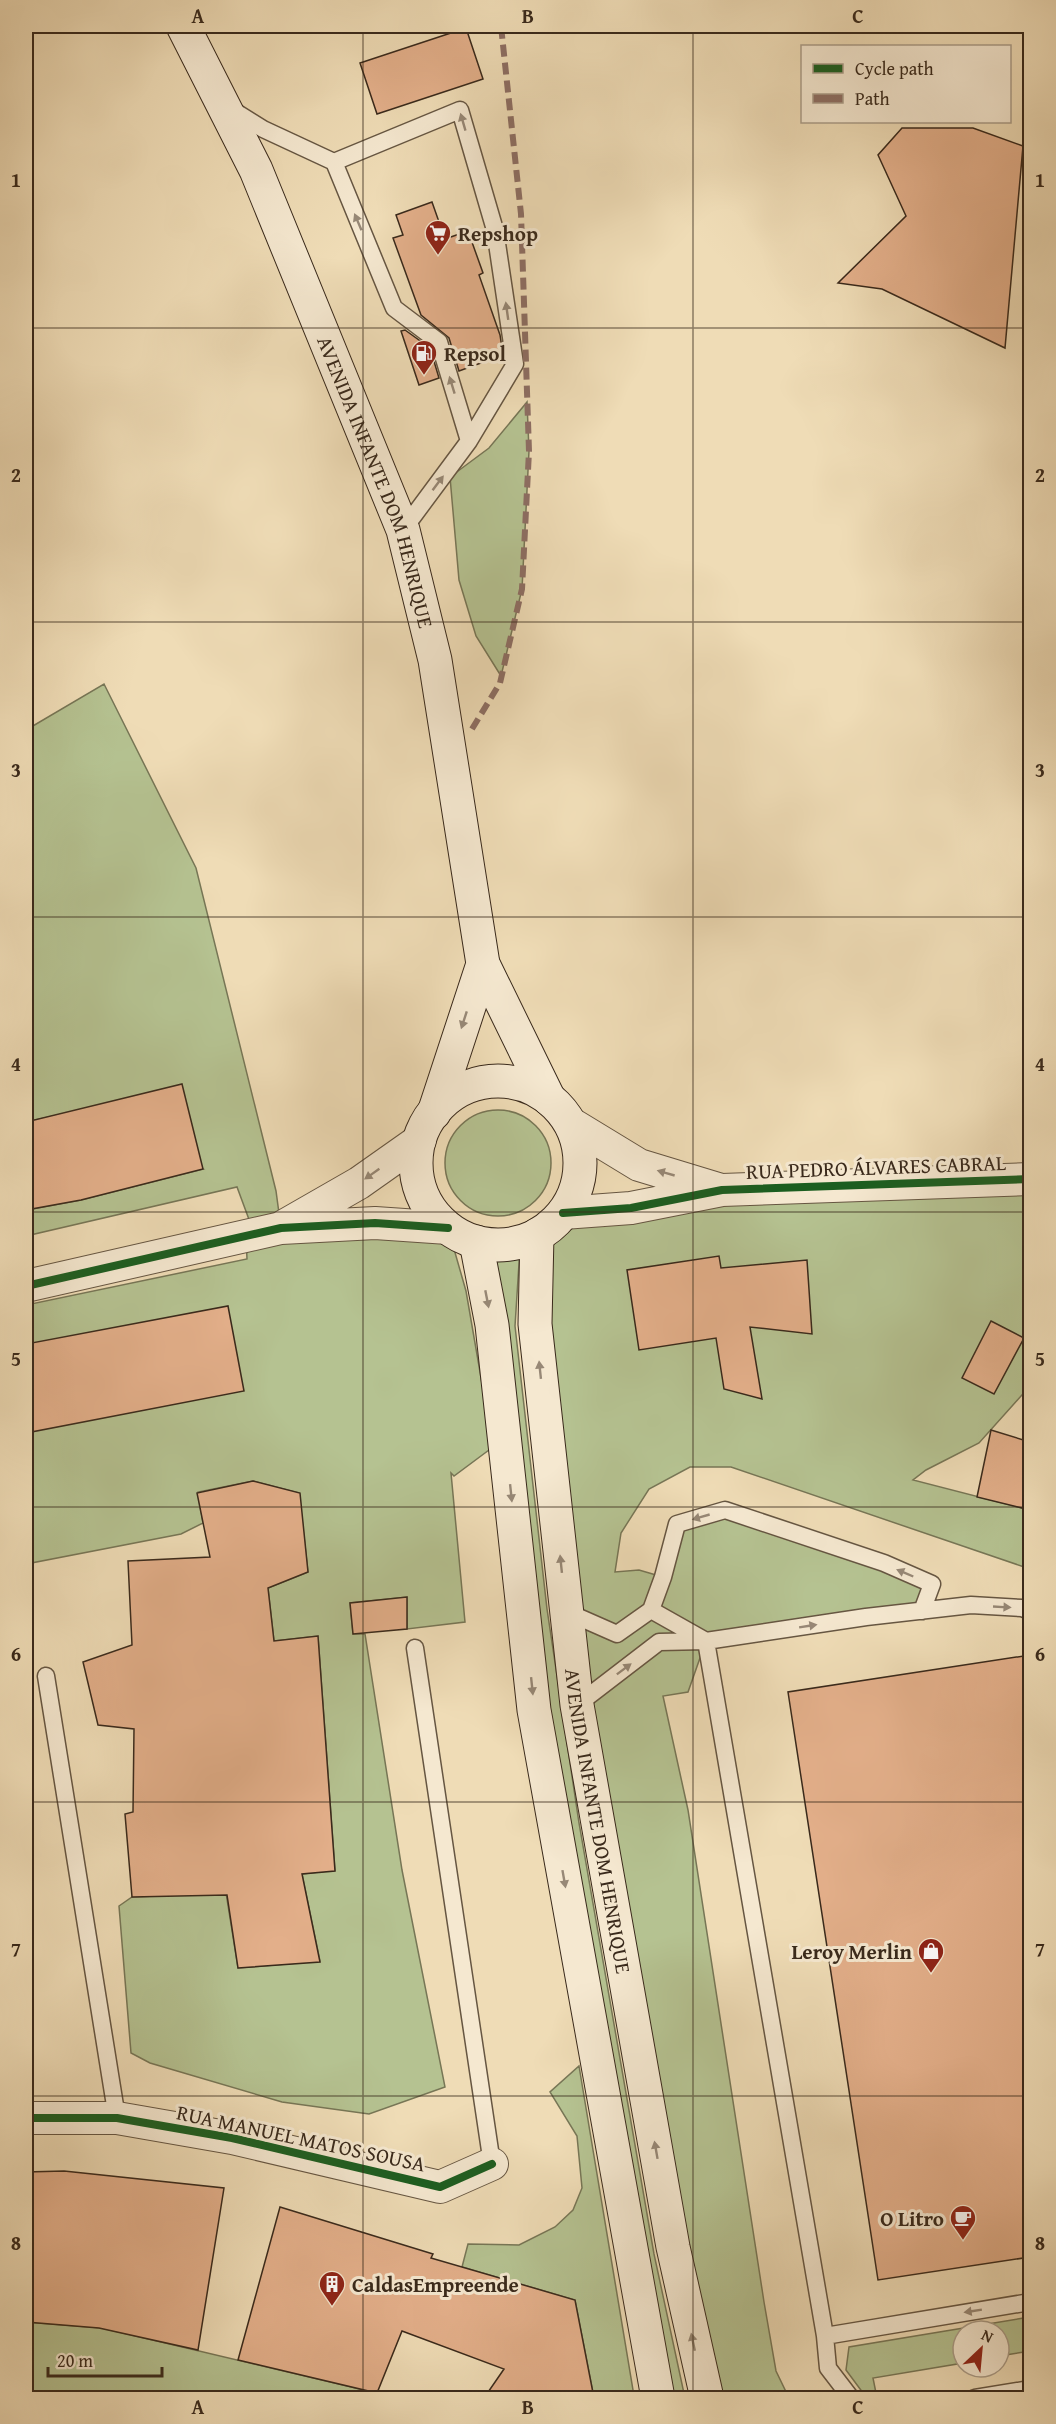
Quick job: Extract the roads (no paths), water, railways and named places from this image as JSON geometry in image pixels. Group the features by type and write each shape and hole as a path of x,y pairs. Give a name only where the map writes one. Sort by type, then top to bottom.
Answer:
{"main road":[{"name":"AVENIDA INFANTE DOM HENRIQUE","path":"183,26 256,170 403,530 435,660 483,964 549,1099"},
{"name":"AVENIDA INFANTE DOM HENRIQUE","path":"427,1126 483,964"},
{"path":"488,1082 520,1084 549,1099 570,1123 580,1153 580,1169 572,1200 551,1226 537,1235 508,1244 462,1235 436,1216 421,1189 417,1173 427,1126 458,1091 488,1082"},
{"name":"AVENIDA INFANTE DOM HENRIQUE","path":"462,1235 492,1325 534,1710 657,2398"},
{"name":"AVENIDA INFANTE DOM HENRIQUE","path":"537,1235 535,1324 577,1705 673,2247 706,2398"}],"street":[{"path":"570,1123 639,1165 722,1190"},
{"path":"281,1228 359,1183 427,1126"},
{"name":"RUA PEDRO ÁLVARES CABRAL","path":"722,1190 1030,1179"},
{"path":"563,1213 631,1208 722,1190"},
{"path":"26,1286 281,1228 375,1223 462,1235"},
{"name":"RUA MANUEL MATOS SOUSA","path":"26,2118 117,2118 232,2138 440,2187 492,2164"}],"lane":[{"path":"222,104 263,129 334,162 394,308 439,342 469,441"},
{"path":"334,162 460,110 495,230 515,364 469,441 403,530"},
{"path":"567,1612 617,1634 651,1610 663,1577 677,1524 725,1510 884,1563 932,1584 922,1611"},
{"path":"577,1705 659,1642 706,1641 866,1617 971,1605 1022,1608 1030,1611"},
{"path":"651,1610 706,1641"},
{"path":"706,1641 825,2336 828,2368 851,2398"},
{"path":"415,1648 492,2164"},
{"path":"46,1676 117,2118"},
{"path":"825,2336 1030,2302"},
{"path":"975,2398 1030,2390"}],"place":[{"name":"Repshop","path":"438,256"},
{"name":"Repsol","path":"424,376"},
{"name":"Leroy Merlin","path":"931,1974"},
{"name":"O Litro","path":"963,2241"},
{"name":"CaldasEmpreende","path":"332,2307"}]}
